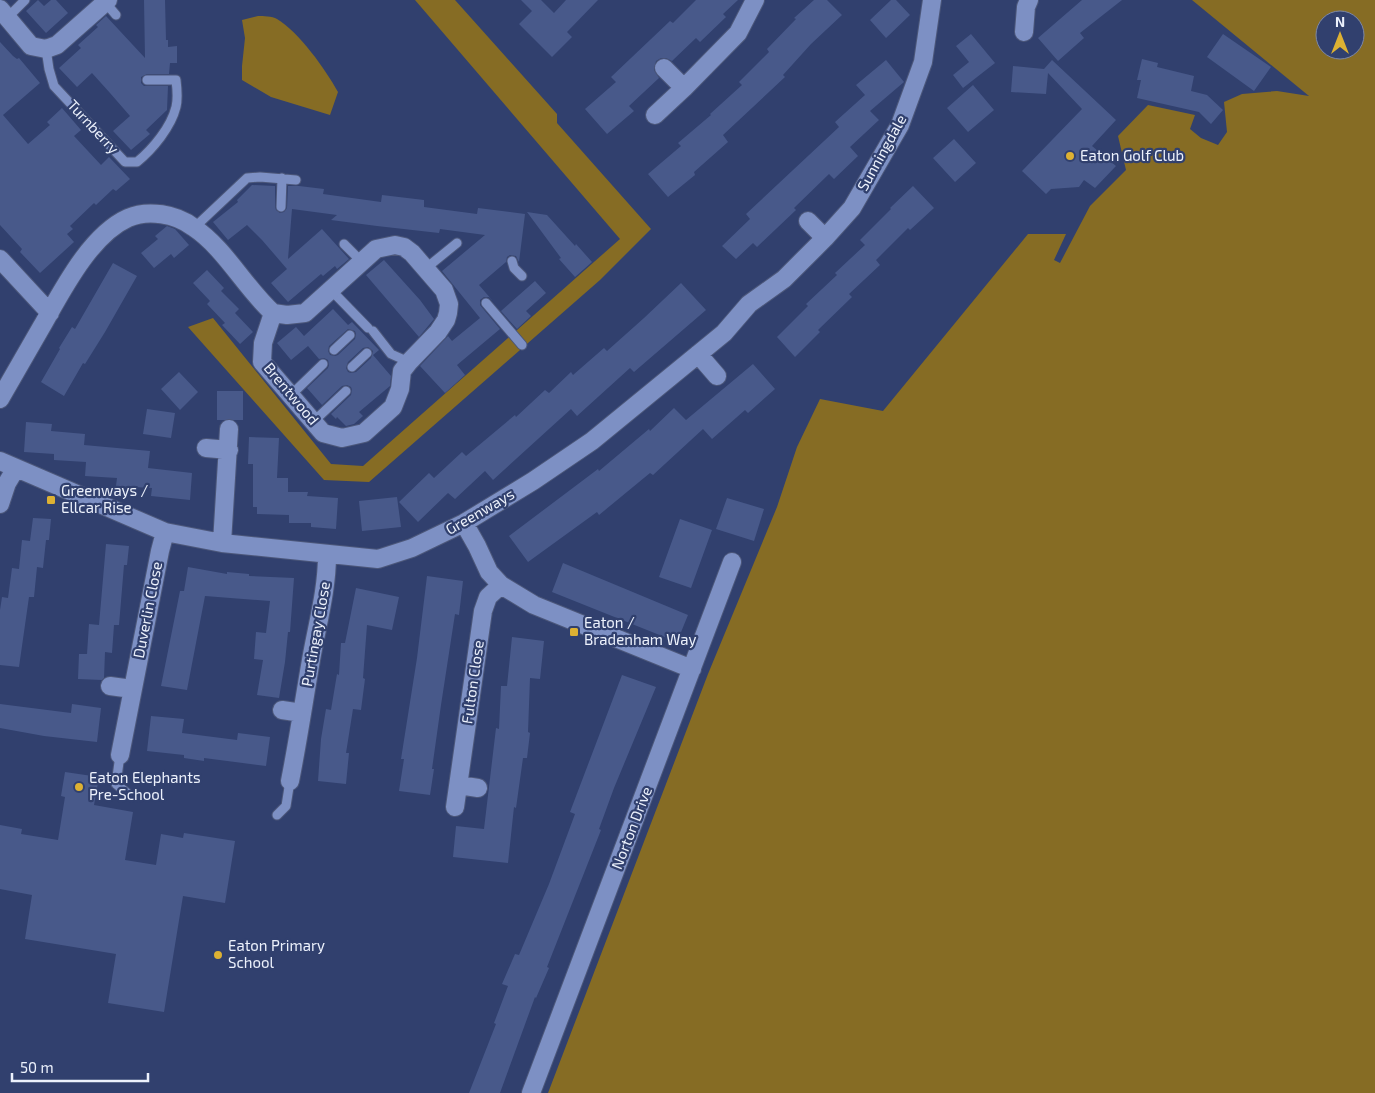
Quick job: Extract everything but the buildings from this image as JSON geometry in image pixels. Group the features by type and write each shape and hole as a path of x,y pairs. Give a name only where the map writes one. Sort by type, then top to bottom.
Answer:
{"street":[{"path":"655,115 738,33 755,0"},
{"name":"Sunningdale","path":"724,333 749,304 784,279 852,208 900,125 923,62 932,0"},
{"path":"1024,32 1026,7 1029,0"},
{"path":"4,14 31,46 46,48 57,45 110,6"},
{"path":"664,68 684,88"},
{"path":"0,399 73,275 96,244 112,228 129,218 142,214 162,214 185,221 195,228 238,272 265,306 273,313"},
{"path":"808,221 825,238"},
{"name":"Brentwood","path":"395,245 404,247 412,253 444,290 448,304 446,320 438,332 402,372 400,389 393,407 364,433 342,438 324,433 262,362 263,344 273,313 287,315 305,313 376,249 395,245"},
{"path":"1,261 50,313"},
{"name":"Greenways","path":"8,465 166,532 222,543 378,559 412,548 464,523 533,481 592,442 724,333"},
{"path":"698,354 717,376"},
{"path":"222,543 229,429"},
{"path":"206,448 229,450"},
{"path":"0,504 7,484 8,465"},
{"path":"464,523 489,572 501,585 534,605 692,668"},
{"name":"Duverlin Close","path":"120,755 160,551 166,532"},
{"name":"Purtingay Close","path":"290,780 324,596 327,577 327,555"},
{"name":"Norton Drive","path":"531,1093 732,562"},
{"name":"Fulton Close","path":"455,807 483,611 488,597 501,585"},
{"path":"110,686 132,689"},
{"path":"282,710 302,713"},
{"path":"459,785 478,788"}],"lane":[{"path":"4,14 25,0"},
{"name":"Turnberry","path":"46,48 48,69 54,86 125,162 138,162 150,152 164,132 176,107 176,80 147,80"},
{"path":"195,228 247,178 260,177 296,180"},
{"path":"281,207 282,178"},
{"path":"425,269 457,243"},
{"path":"344,244 362,262"},
{"path":"512,261 514,268 522,276"},
{"path":"331,290 378,343 392,354 409,362"},
{"path":"486,303 522,345"},
{"path":"334,350 350,335"},
{"path":"352,367 367,353"},
{"path":"291,395 323,364"},
{"path":"314,421 346,391"},
{"path":"120,755 116,784 127,793"},
{"path":"277,815 286,806 290,780"}],"shaded area":[{"path":"415,0 455,0 557,114 557,123 651,229 600,280 369,482 324,480 188,327 213,318 331,464 363,466 620,239"},
{"path":"1192,0 1375,0 1375,1093 548,1093 708,674 777,507 797,447 820,399 883,411 1028,234 1066,234 1054,260 1060,263 1090,206 1126,170 1118,136 1148,105 1195,115 1190,129 1201,138 1218,145 1227,132 1224,102 1242,94 1277,91 1309,96"},
{"path":"258,16 275,18 285,25 303,42 319,63 338,92 330,115 271,97 242,80 245,38 242,20"}],"place":[{"name":"Eaton Golf Club","path":"1070,156"},
{"name":"Greenways / Ellcar Rise","path":"51,500"},
{"name":"Eaton / Bradenham Way","path":"574,632"},
{"name":"Eaton Elephants Pre-School","path":"79,787"},
{"name":"Eaton Primary School","path":"218,955"}]}
